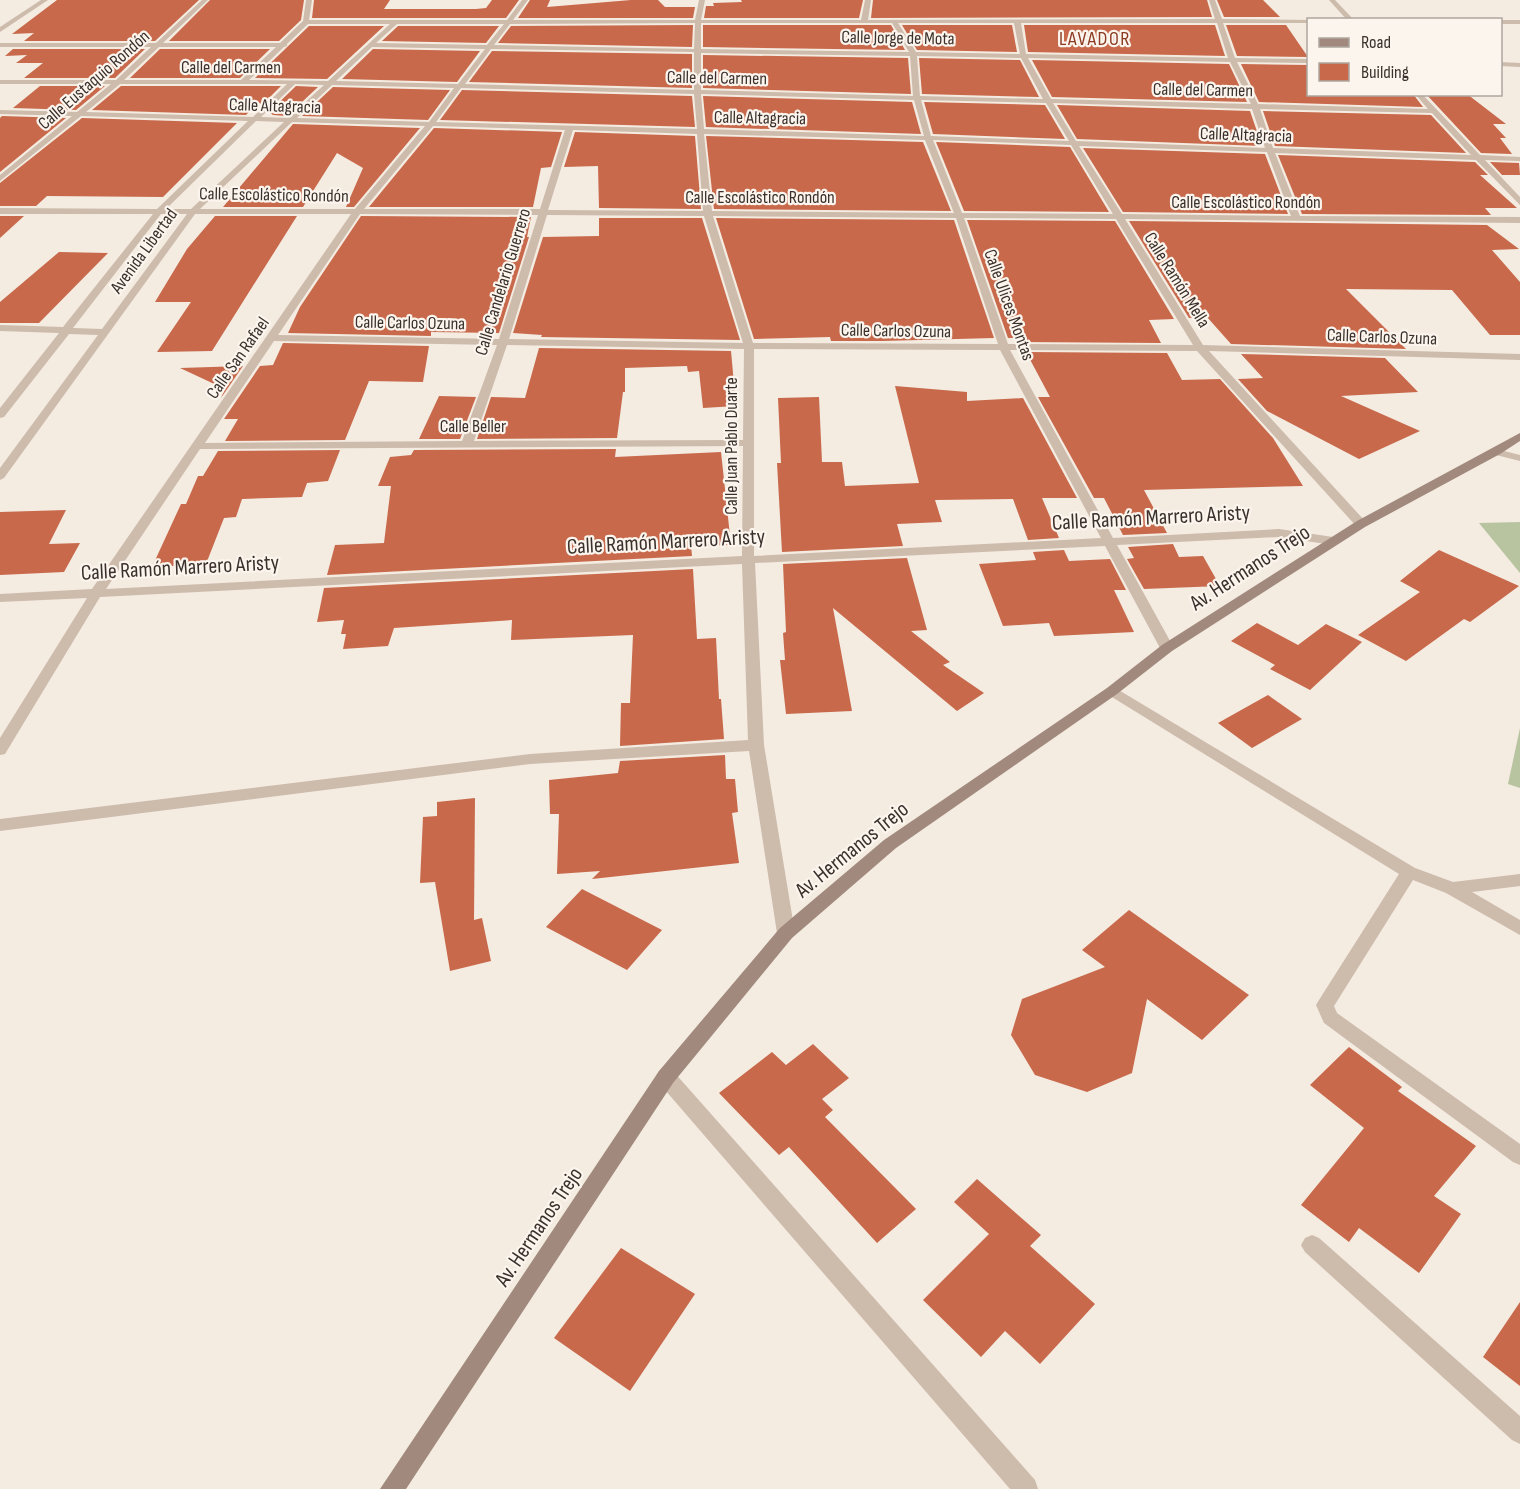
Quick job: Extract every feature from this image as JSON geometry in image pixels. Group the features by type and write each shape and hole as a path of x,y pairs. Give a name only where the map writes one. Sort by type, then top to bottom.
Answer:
{"main road":[{"name":"Av. Hermanos Trejo","path":"392,1489 666,1077 786,933 890,844 1112,691 1167,648 1361,524 1497,452 1520,436"}],"street":[{"path":"0,30 45,0"},
{"name":"Calle Eustaquio Rondón","path":"0,179 118,82 205,0"},
{"path":"244,81 285,45 306,22 309,0"},
{"name":"Calle San Rafael","path":"0,750 96,593 357,212 430,125 525,0"},
{"name":"Calle Juan Pablo Duarte","path":"702,0 698,22 697,93 708,214 749,346 748,559 756,745 786,933"},
{"path":"864,22 868,0"},
{"path":"1212,0 1232,60 1255,106 1269,150 1297,219"},
{"path":"1332,0 1349,18"},
{"name":"Calle Ramón Mella","path":"1017,20 1023,55 1071,144 1200,348 1361,524"},
{"path":"306,22 1307,21"},
{"name":"Avenida Libertad","path":"0,476 194,210 332,84 395,22"},
{"name":"Calle Ulices Montas","path":"894,22 913,53 917,97 928,138 960,215 1004,348 1106,540 1167,648"},
{"path":"1502,22 1520,22"},
{"path":"0,45 285,45"},
{"name":"Calle Jorge de Mota","path":"372,45 1307,61"},
{"path":"1502,64 1520,65"},
{"name":"Calle del Carmen","path":"0,82 244,81 1434,111"},
{"name":"Avenida Libertad","path":"0,415 69,330 160,210 293,82"},
{"path":"1420,96 1520,202"},
{"name":"Calle Altagracia","path":"0,112 569,130 928,138 1520,159"},
{"name":"Calle Candelario Guerrero","path":"467,444 503,341 569,130"},
{"name":"Calle Escolástico Rondón","path":"0,211 542,212 1520,220"},
{"path":"0,328 105,332"},
{"name":"Calle Carlos Ozuna","path":"271,338 749,346 1200,348 1520,357"},
{"name":"Calle Beller","path":"197,446 750,443"},
{"path":"1497,452 1520,458"},
{"name":"Calle Ramón Marrero Aristy","path":"0,598 1106,540 1279,533 1333,541"},
{"path":"1112,691 1409,872 1452,888 1520,928"},
{"path":"0,825 530,759 756,745"},
{"path":"1409,872 1324,1005 1330,1018 1520,1156"},
{"path":"1452,888 1520,880"},
{"path":"666,1077 1026,1489"},
{"path":"1312,1245 1520,1432"}],"green space":[{"path":"1520,522 1520,573 1479,523"},
{"path":"1520,728 1520,788 1508,784"}],"building":[{"path":"57,0 199,0 155,41 24,41 34,33 12,34"},
{"path":"210,0 304,0 301,20 279,41 169,41"},
{"path":"314,0 390,0 384,9 476,9 486,8 492,0 519,0 506,18 312,18"},
{"path":"530,0 550,0 547,7 658,0 665,7 695,7 693,18 518,18"},
{"path":"741,0 863,0 859,18 704,18 706,6 714,6 713,3 742,2"},
{"path":"873,0 1207,0 1212,17 871,18"},
{"path":"1217,0 1263,0 1280,17 1224,17"},
{"path":"693,25 692,47 498,43 511,26"},
{"path":"703,25 891,25 905,50 703,47"},
{"path":"902,25 1012,25 1017,52 917,50"},
{"path":"1024,25 1215,25 1225,56 1028,52"},
{"path":"1226,25 1286,25 1307,57 1237,56"},
{"path":"309,26 384,26 327,79 255,78"},
{"path":"398,26 499,26 486,43 382,41"},
{"path":"13,49 145,49 115,78 24,78 43,63 16,63 27,55 5,56"},
{"path":"160,49 270,49 240,78 130,78"},
{"path":"373,49 480,51 457,82 342,79"},
{"path":"492,51 692,54 692,88 469,82"},
{"path":"703,55 908,58 911,94 703,88"},
{"path":"919,58 1020,60 1039,97 922,94"},
{"path":"1032,60 1229,64 1247,102 1052,97"},
{"path":"1241,64 1307,65 1307,96 1415,96 1423,107 1259,102"},
{"path":"40,86 105,86 76,110 13,108"},
{"path":"121,86 281,86 262,105 258,102 246,115 92,110"},
{"path":"296,86 318,87 287,116 273,115 269,112"},
{"path":"333,87 450,90 428,120 302,116"},
{"path":"462,90 692,96 695,127 440,120"},
{"path":"703,96 912,102 921,134 706,127"},
{"path":"1428,96 1470,96 1506,124 1493,124 1506,138 1500,138 1512,154 1481,153"},
{"path":"924,102 1045,105 1065,139 933,134"},
{"path":"1057,105 1250,111 1262,146 1077,139"},
{"path":"1263,111 1431,115 1466,153 1275,146"},
{"path":"2,116 66,118 0,172 0,118"},
{"path":"82,118 237,123 163,197 47,196 36,206 0,206 0,183"},
{"path":"293,124 420,128 354,207 346,207 363,168 337,153 303,207 223,207"},
{"path":"434,128 562,132 551,167 541,168 533,207 369,207"},
{"path":"575,132 695,136 701,209 599,208 598,166 564,167"},
{"path":"706,136 923,142 951,211 714,209"},
{"path":"936,142 1070,147 1109,212 964,211"},
{"path":"1083,148 1265,154 1288,214 1123,212"},
{"path":"1278,155 1475,162 1488,175 1480,175 1517,208 1485,208 1491,215 1302,214"},
{"path":"1490,162 1519,163 1520,175 1502,175"},
{"path":"0,216 24,216 0,238"},
{"path":"215,216 297,216 212,351 157,352 191,302 155,302 187,249"},
{"path":"361,216 531,217 527,237 529,237 499,333 431,332 431,336 288,333 300,307"},
{"path":"599,218 702,218 740,340 541,337 542,335 513,333 543,237 599,236"},
{"path":"716,218 954,220 994,338 882,341 831,341 830,337 754,339"},
{"path":"967,220 1115,221 1174,319 1149,320 1161,343 1021,342 1018,338 1008,338"},
{"path":"1129,221 1487,225 1519,249 1492,250 1520,282 1520,335 1490,335 1452,290 1346,289 1406,349 1231,344 1207,317 1189,318"},
{"path":"59,252 108,253 39,323 0,323 0,302"},
{"path":"283,343 429,346 423,382 369,381 345,440 225,441 238,419 224,419 260,366 273,365"},
{"path":"539,348 731,351 736,406 703,408 699,371 688,372 687,366 625,368 625,392 623,392 617,438 477,439 491,397 525,398"},
{"path":"1026,352 1167,353 1182,380 1220,379 1273,438 1303,486 1144,490 1167,533 1123,535 1104,498 1094,498 1038,397 1050,397"},
{"path":"1241,354 1385,358 1418,392 1341,396 1420,431 1359,459 1267,411 1238,379 1263,378"},
{"path":"243,366 221,398 225,389 180,368"},
{"path":"895,386 967,392 967,401 1023,398 1077,498 1042,498 1059,538 1028,540 1013,499 935,500 942,522 897,524 903,546 782,552 777,463 781,463 778,398 819,397 822,462 842,462 845,486 919,483"},
{"path":"439,396 476,397 460,439 419,439"},
{"path":"616,449 615,457 721,452 731,545 691,546 692,556 327,575 335,545 384,543 391,486 378,486 390,457 411,455 414,450"},
{"path":"340,450 328,481 307,483 302,497 242,499 236,517 224,518 206,564 152,567 181,504 186,504 198,476 203,476 218,451"},
{"path":"66,510 49,544 80,543 64,572 0,575 0,512"},
{"path":"1173,544 1179,557 1203,556 1220,586 1144,589 1127,559 1134,558 1128,547"},
{"path":"1064,550 1069,561 1110,559 1126,590 1114,590 1134,632 1054,636 1049,623 1003,626 979,564 1036,560 1033,552"},
{"path":"1439,550 1519,586 1470,622 1464,619 1406,661 1358,635 1420,592 1400,581"},
{"path":"907,558 927,630 911,631 950,662 943,665 984,693 957,711 833,608 852,711 786,714 780,660 785,660 783,633 786,632 783,564"},
{"path":"693,569 697,639 716,638 719,699 721,699 724,739 620,746 621,703 630,703 633,635 511,640 512,620 394,628 388,646 343,649 346,634 341,634 344,620 317,622 324,588"},
{"path":"1257,623 1298,645 1326,624 1362,642 1310,690 1270,669 1275,665 1231,641"},
{"path":"1268,695 1302,719 1252,748 1218,723"},
{"path":"725,755 726,779 735,779 738,812 732,813 739,863 592,879 600,871 557,874 559,814 550,814 549,780 618,773 620,761"},
{"path":"475,798 474,920 482,918 491,961 450,971 435,882 420,883 423,817 437,816 437,802"},
{"path":"582,889 662,930 627,970 546,927"},
{"path":"1129,910 1249,995 1202,1040 1147,999 1132,1073 1087,1092 1035,1075 1011,1035 1022,999 1105,967 1082,950"},
{"path":"813,1044 849,1078 822,1099 833,1110 825,1117 916,1209 877,1243 789,1147 779,1155 719,1093 772,1052 786,1065"},
{"path":"1349,1047 1402,1087 1398,1091 1476,1146 1434,1196 1461,1214 1419,1273 1359,1228 1349,1242 1301,1205 1364,1128 1310,1085"},
{"path":"977,1179 1041,1235 1030,1246 1095,1304 1040,1364 1005,1331 981,1357 923,1300 989,1234 954,1202"},
{"path":"621,1248 695,1294 630,1391 554,1338"},
{"path":"1520,1302 1520,1386 1483,1357"}],"district":[{"name":"LAVADOR","path":"1095,39"}]}
